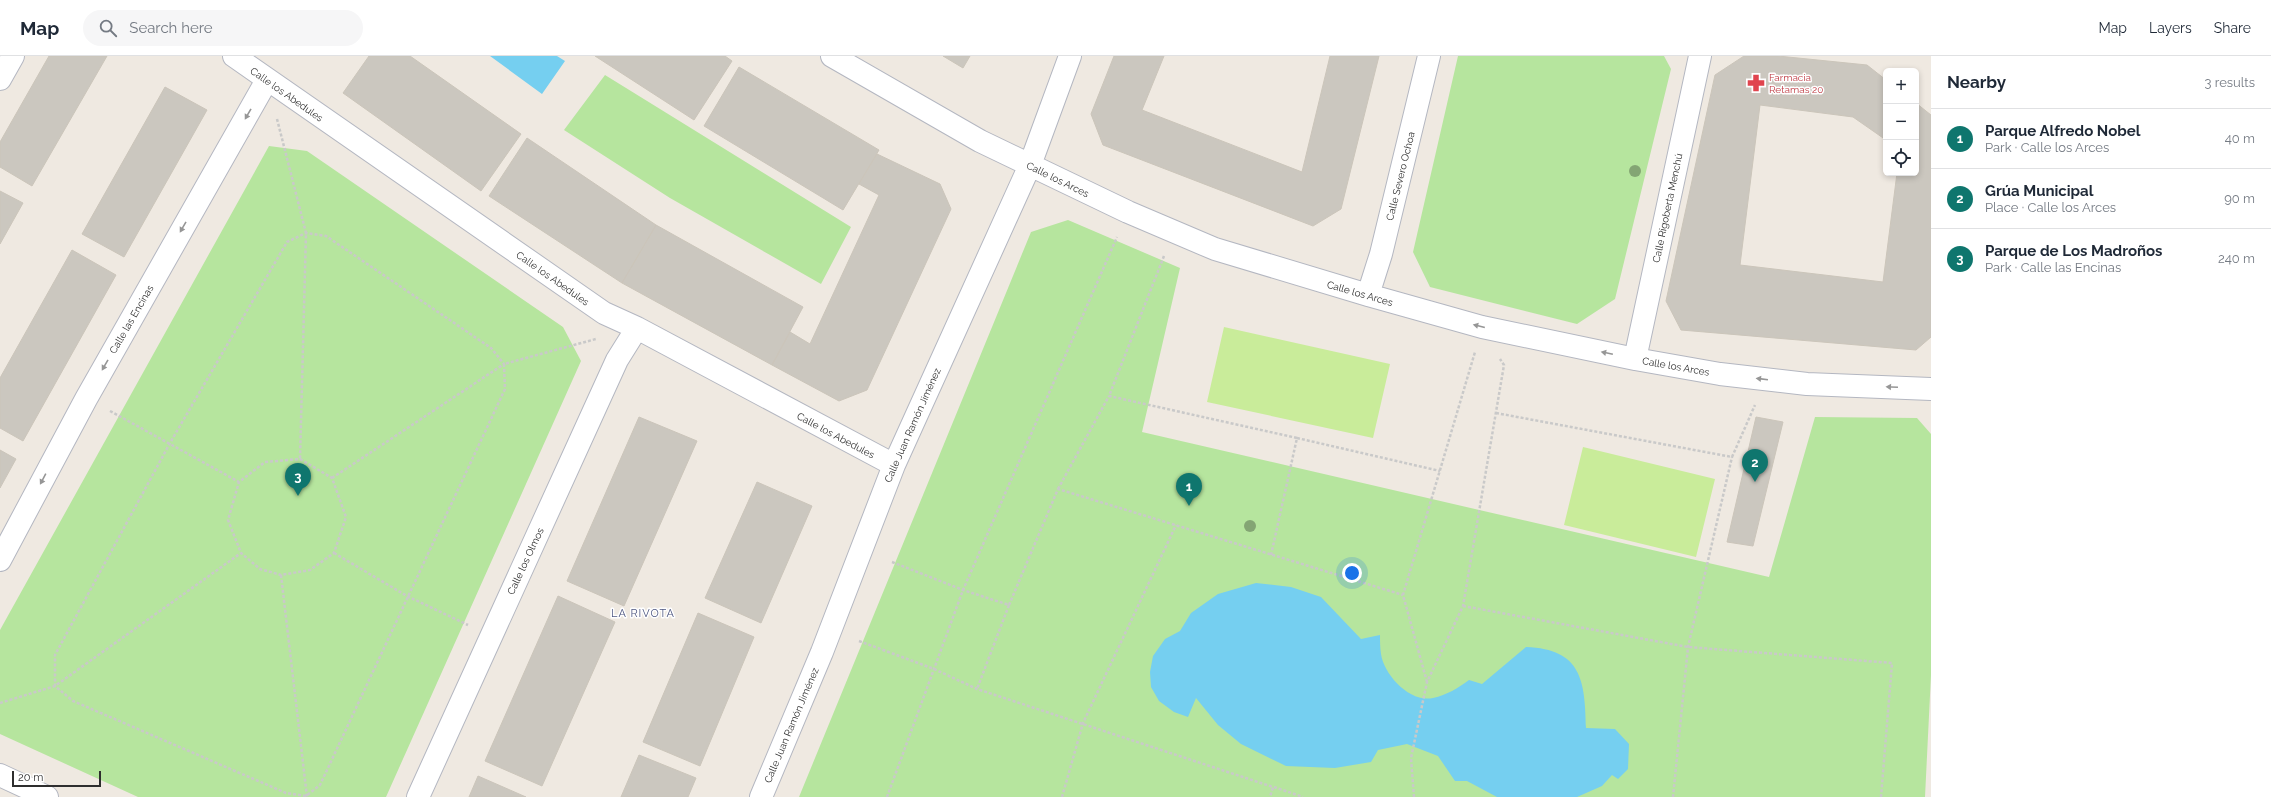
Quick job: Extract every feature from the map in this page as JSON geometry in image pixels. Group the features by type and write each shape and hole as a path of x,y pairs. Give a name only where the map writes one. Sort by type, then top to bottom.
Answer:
{"street":[{"path":"0,79 13,56"},
{"name":"Calle los Abedules","path":"234,56 604,313 637,328 894,465"},
{"name":"Calle los Arces","path":"832,56 980,141 1128,212 1215,249 1368,295 1482,327 1635,359 1720,374 1807,384 1931,389"},
{"name":"Calle Juan Ramón Jiménez","path":"761,797 822,652 894,465 1030,165 1070,56"},
{"name":"Calle Severo Ochoa","path":"1368,295 1381,254 1429,56"},
{"name":"Calle Rigoberta Menchú","path":"1635,359 1700,56"},
{"name":"Calle las Encinas","path":"0,560 86,399 267,80"},
{"name":"Calle los Olmos","path":"418,797 617,360 637,328"},
{"path":"0,775 48,797"}],"path":[{"path":"267,80 306,233 300,459"},
{"path":"306,233 326,236 491,348 504,364 505,389 320,785 307,796 286,793 73,701 55,686 55,655 170,443 288,242 306,233"},
{"path":"887,797 963,590 1118,236"},
{"path":"977,689 1009,605 1058,489 1109,396 1164,256"},
{"path":"1414,797 1411,758 1427,682 1464,606 1504,365 1482,327"},
{"path":"1427,682 1403,595 1482,327"},
{"path":"332,478 504,364 637,328"},
{"path":"1109,396 1440,471"},
{"path":"86,399 170,443 239,482"},
{"path":"1673,797 1688,647 1732,457 1755,405"},
{"path":"1496,412 1732,457"},
{"path":"1271,555 1297,438"},
{"path":"300,459 332,478 346,517 334,553 310,570 281,575 260,569 241,553 228,520 239,482 265,462 300,459"},
{"path":"1058,489 1403,595"},
{"path":"1062,797 1084,723 1176,525"},
{"path":"0,703 55,686 241,553"},
{"path":"334,553 407,596 490,636"},
{"path":"892,562 963,590 1009,605"},
{"path":"281,575 307,796"},
{"path":"1464,606 1688,647 1892,663 1881,797"},
{"path":"859,641 934,669 977,689 1084,723 1302,797"},
{"path":"1270,797 1274,787"}],"green space":[{"path":"1458,56 1664,56 1671,69 1615,299 1577,324 1430,287 1413,252"},
{"path":"605,75 851,227 821,284 670,198 564,130"},
{"path":"269,146 307,151 563,327 581,361 386,797 138,797 0,734 0,630"},
{"path":"1068,220 1180,268 1142,432 1769,577 1815,417 1917,418 1931,434 1931,675 1925,797 799,797 1031,232"},
{"path":"1224,327 1390,364 1373,438 1207,402"},
{"path":"1583,447 1715,479 1696,557 1564,525"}],"water":[{"path":"490,56 557,56 565,61 542,94"},
{"path":"1256,583 1291,587 1321,597 1361,639 1380,635 1383,662 1387,670 1407,692 1424,698 1433,698 1448,693 1469,680 1482,684 1526,647 1545,649 1559,654 1569,661 1577,671 1584,696 1586,728 1615,729 1629,744 1628,769 1618,779 1612,775 1602,786 1577,797 1497,797 1467,781 1455,781 1438,756 1407,744 1378,750 1371,762 1335,768 1286,766 1241,744 1218,725 1196,698 1188,717 1174,712 1159,701 1151,687 1150,672 1153,656 1165,639 1180,631 1191,613 1218,594"}],"building":[{"path":"49,56 107,56 32,186 0,167 0,142"},
{"path":"369,56 410,56 521,134 481,191 343,93"},
{"path":"595,56 725,56 732,61 694,120"},
{"path":"943,56 970,56 963,68"},
{"path":"1114,56 1164,56 1142,110 1302,172 1330,56 1379,56 1341,209 1313,226 1103,145 1091,114"},
{"path":"1744,56 1778,56 1867,65 1883,78 1883,138 1853,117 1760,105 1740,265 1883,282 1897,176 1919,176 1919,105 1931,115 1931,337 1916,350 1681,330 1666,301 1715,75"},
{"path":"739,67 879,150 843,210 704,126"},
{"path":"165,87 207,110 124,257 82,234"},
{"path":"527,138 656,225 622,283 489,196"},
{"path":"877,154 940,184 951,209 867,390 839,401 772,365 790,332 810,344 879,195 859,184"},
{"path":"0,191 23,203 0,244"},
{"path":"656,225 803,307 772,365 622,283"},
{"path":"72,250 116,275 23,441 0,428 0,378"},
{"path":"639,417 697,441 624,606 567,581"},
{"path":"1756,417 1783,422 1753,546 1727,542"},
{"path":"0,450 16,459 0,488"},
{"path":"757,482 812,506 761,623 705,598"},
{"path":"558,596 615,622 542,786 485,761"},
{"path":"698,613 754,637 700,766 643,742"},
{"path":"639,755 696,778 688,797 621,797"},
{"path":"478,776 526,797 469,797"}],"place":[{"name":"Farmacia Retamas 20","path":"1756,83"},
{"name":"Grúa Municipal","path":"1755,482"},
{"name":"Parque de Los Madroños","path":"298,496"},
{"name":"Parque Alfredo Nobel","path":"1189,506"}],"district":[{"name":"LA RIVOTA","path":"643,613"}]}
